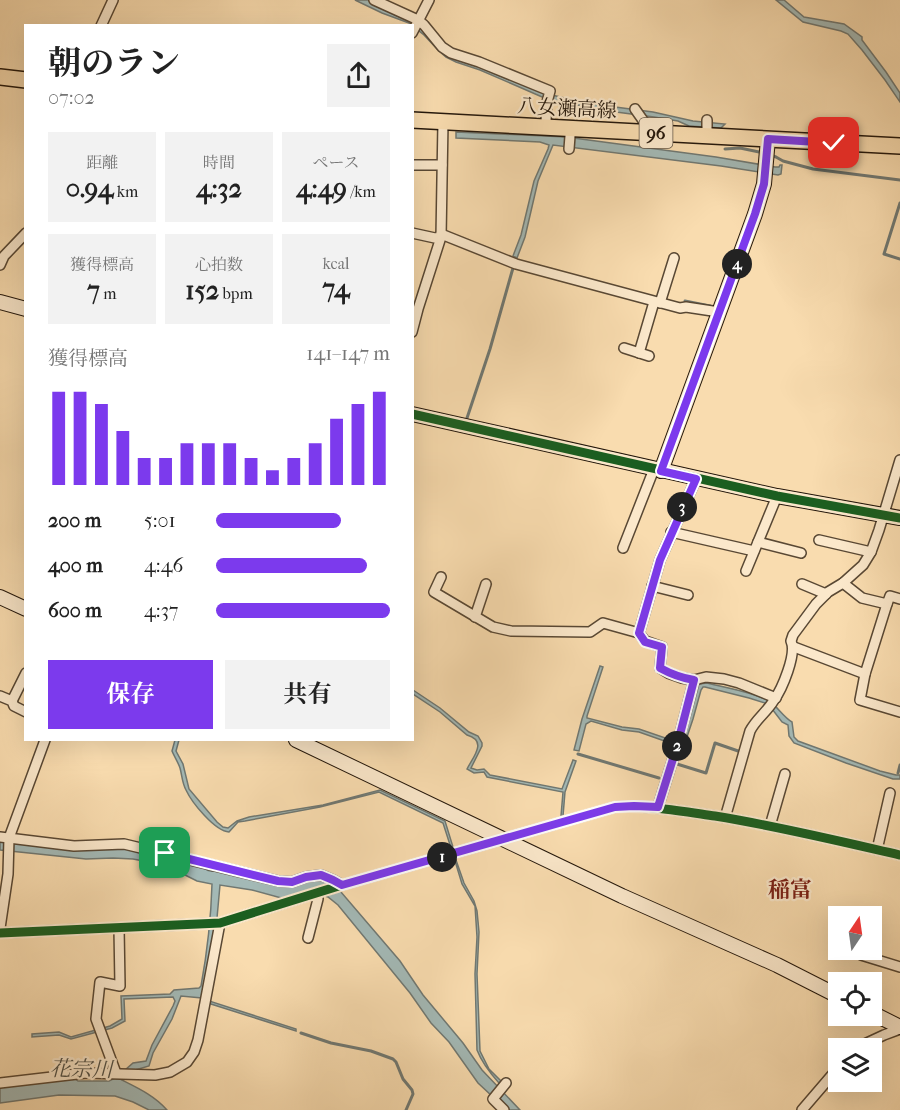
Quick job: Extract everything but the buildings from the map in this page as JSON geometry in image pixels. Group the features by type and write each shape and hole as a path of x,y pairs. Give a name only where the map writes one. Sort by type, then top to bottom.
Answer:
{"main road":[{"path":"0,77 24,80"},
{"name":"八女瀬高線","path":"414,120 767,144 900,146"}],"street":[{"path":"102,24 113,0"},
{"path":"374,0 412,24"},
{"path":"415,26 429,0"},
{"path":"415,26 424,25 442,47 451,53 550,91 546,121"},
{"path":"637,111 646,126"},
{"path":"414,324 441,236 443,122"},
{"path":"569,149 570,136"},
{"path":"623,548 658,470 755,214 764,184 767,144"},
{"path":"414,165 442,165"},
{"path":"414,233 435,238 441,236 516,264 680,308 719,312"},
{"path":"0,265 4,256 24,235"},
{"path":"639,353 674,258"},
{"path":"0,302 24,308"},
{"path":"624,348 649,356"},
{"path":"414,414 696,479 900,518"},
{"path":"725,818 750,731 773,702 786,675 794,647 791,641 793,635 816,604 863,565 871,552 900,460"},
{"path":"639,633 660,560 696,479"},
{"path":"746,571 777,496"},
{"path":"671,532 801,553"},
{"path":"819,540 871,552"},
{"path":"441,577 434,592 477,612 493,627 511,632 590,632 603,623 639,633 645,642 662,647 660,668 668,673 694,680 706,677 739,683 773,702"},
{"path":"843,583 862,598 887,604"},
{"path":"477,612 486,584"},
{"path":"802,584 826,594"},
{"path":"652,586 688,595"},
{"path":"900,599 890,596 860,700 900,712"},
{"path":"0,597 24,608"},
{"path":"794,647 866,674"},
{"path":"12,701 24,677"},
{"path":"658,807 694,680"},
{"path":"0,696 12,701 14,706 24,711"},
{"path":"45,741 4,838 8,874 0,931 220,923 342,885 615,807 658,807 725,818 900,855"},
{"path":"302,741 622,896 777,965 828,991"},
{"path":"770,826 784,774"},
{"path":"877,850 890,793"},
{"path":"4,838 74,846 124,844 278,881 292,882 321,875 342,885"},
{"path":"308,938 318,899 314,895"},
{"path":"0,1083 86,1073 155,1075 170,1072 187,1062 194,1052 220,923"},
{"path":"116,1073 96,1019 100,982 120,986 119,928"},
{"path":"877,960 900,967"},
{"path":"882,1018 900,1028"},
{"path":"878,1038 900,1028"},
{"path":"802,1110 828,1080"},
{"path":"502,1109 493,1099 504,1086"}],"water":[{"path":"355,0 369,0 413,20 450,55 552,95 585,103 725,124 721,128 689,126 678,121 549,100 446,57 414,27 414,24 382,13"},
{"path":"776,0 784,0 804,17 844,24 862,37 900,93 900,102 848,34 803,22"},
{"path":"456,132 566,137 775,167 782,165 781,174 553,145 538,181 525,237 517,258 513,256 521,235 534,181 549,145 540,142 456,138"},
{"path":"600,666 603,667 587,718 639,729 674,741 682,739 699,684 707,683 767,700 792,722 794,737 798,741 880,771 900,775 900,779 893,779 794,743 789,736 788,725 782,722 769,705 705,687 701,690 684,746 639,732 622,730 591,721 586,724 579,751 574,750"},
{"path":"414,691 469,732 478,736 482,746 471,768 484,769 490,775 562,789 573,760 576,761 565,792 563,816 561,816 563,792 487,777 484,772 474,773 467,769 477,750 477,741 414,695"},
{"path":"175,741 179,741 176,751 183,764 189,789 223,827 228,828 237,821 249,817 323,805 380,790 445,821 453,847 451,848 443,823 379,792 320,807 238,822 229,832 223,830 204,816 193,802 186,790 172,751"},
{"path":"0,841 124,848 210,871 220,870 294,884 319,880 329,883 341,892 400,961 423,995 482,1070 520,1110 507,1110 478,1083 410,993 338,905 328,897 322,895 285,899 252,890 220,885 217,918 205,987 209,1001 296,1029 296,1031 211,1004 202,998 181,996 149,1066 132,1071 122,1080 152,1096 167,1110 149,1110 115,1096 59,1095 0,1103 0,1087 74,1078 78,1081 109,1081 133,1063 146,1061 173,1006 175,1001 173,997 124,999 125,1021 112,1028 71,1039 59,1035 32,1037 32,1034 59,1032 71,1037 110,1026 122,1019 121,996 170,994 174,990 199,988 207,948 212,884 197,881 154,863 133,859 86,859 0,850"},
{"path":"456,860 464,883 474,901 477,911 480,1051 489,1069 501,1081 499,1083 481,1059 477,1050 475,906 462,884"}],"waterway":[{"path":"725,149 740,148 764,153"},
{"path":"770,155 813,169 900,180"},
{"path":"900,203 884,254 900,259"},
{"path":"466,421 513,268"},
{"path":"685,301 710,306"},
{"path":"675,766 677,764 706,773 715,743 741,752"},
{"path":"578,754 659,778"},
{"path":"898,773 900,765"},
{"path":"301,1033 393,1059 403,1079 412,1090 413,1094 406,1110"}],"cycle path":[{"path":"414,414 777,496 900,518"},
{"path":"0,933 220,923 342,885 615,807 677,810 715,816 900,855"}],"district":[{"name":"稲富","path":"790,889"}],"route":[{"path":"165,853 278,881 292,882 321,875 342,885 615,807 658,807 694,680 682,678 660,668 662,647 645,642 639,633 660,560 696,479 661,471 755,214 764,184 768,139 834,143"}],"water label":[{"name":"花宗川","path":"81,1069"}]}
